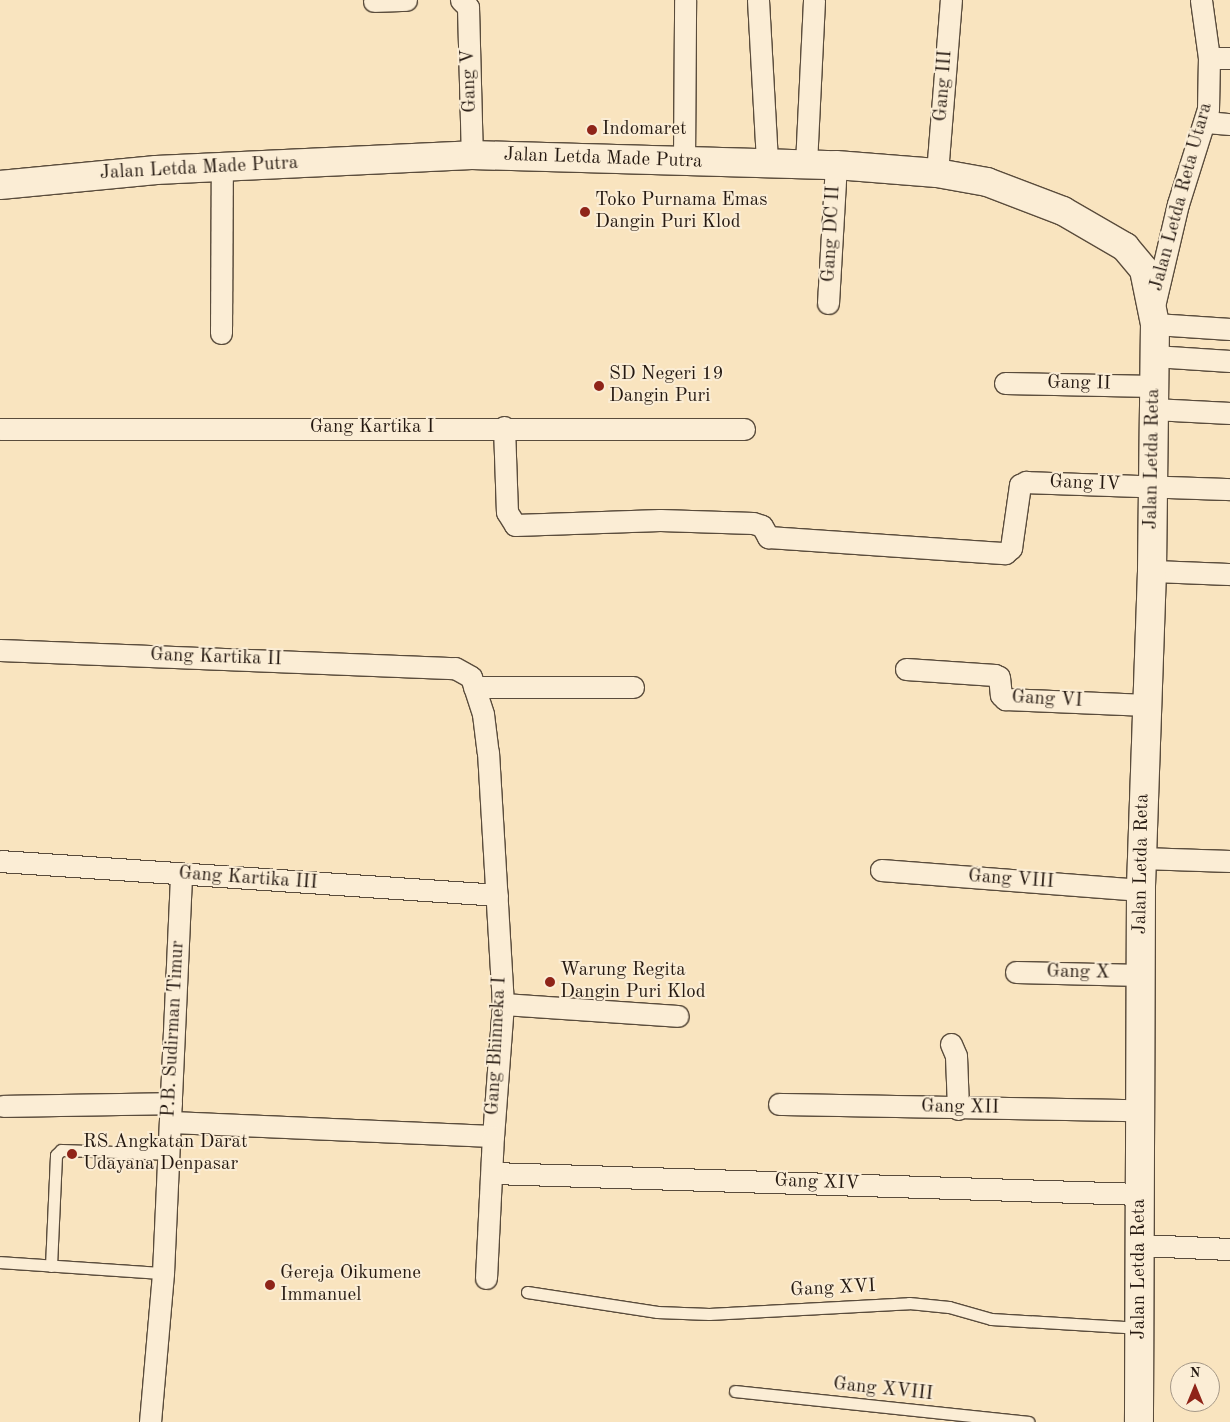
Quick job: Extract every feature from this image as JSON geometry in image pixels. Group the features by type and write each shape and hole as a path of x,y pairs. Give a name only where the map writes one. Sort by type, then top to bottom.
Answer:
{"street":[{"path":"374,1 406,0"},
{"path":"684,162 686,0"},
{"path":"758,0 767,163"},
{"path":"806,164 814,0"},
{"name":"Gang III","path":"937,172 951,0"},
{"name":"Jalan Letda Reta Utara","path":"1154,315 1178,204 1206,122 1210,92 1209,58 1201,0"},
{"name":"Gang V","path":"464,4 472,155"},
{"path":"1209,58 1230,58"},
{"path":"1206,122 1230,124"},
{"name":"Jalan Letda Made Putra","path":"0,185 102,173 472,155 836,165 937,172 987,182 1063,211 1125,247 1144,270 1154,315"},
{"name":"Gang DC II","path":"828,303 836,165"},
{"path":"221,333 222,166"},
{"path":"1154,315 1230,329"},
{"name":"Jalan Letda Reta","path":"1139,1422 1141,1328 1140,890 1152,571 1154,315"},
{"path":"1154,356 1230,361"},
{"name":"Gang II","path":"1005,383 1153,397"},
{"path":"1153,397 1230,413"},
{"name":"Gang IV","path":"504,428 507,512 515,525 660,520 753,523 762,526 768,537 1005,553 1011,548 1020,485 1026,482 1230,489"},
{"name":"Gang Kartika I","path":"0,429 744,429"},
{"path":"1152,571 1230,574"},
{"name":"Gang Kartika II","path":"0,650 432,667"},
{"name":"Gang Bhinneka I","path":"3,1106 170,1113 494,1136 503,1004 488,752 483,714 472,678 455,668 432,667"},
{"name":"Gang VI","path":"906,669 995,675 999,677 1001,695 1005,699 1147,705"},
{"path":"474,687 633,687"},
{"path":"1141,858 1230,861"},
{"name":"Gang Kartika III","path":"0,861 181,875 497,895"},
{"name":"Gang VIII","path":"881,870 1140,890"},
{"name":"P.B. Sudirman Timur","path":"150,1422 163,1273 181,875"},
{"name":"Gang X","path":"1016,972 1140,975"},
{"path":"503,1004 678,1016"},
{"path":"952,1044 956,1056 958,1109"},
{"name":"Gang XII","path":"780,1104 958,1109 1140,1110"},
{"path":"486,1278 494,1173 494,1136"},
{"name":"Gang XIV","path":"494,1173 1140,1194"},
{"path":"1140,1245 1230,1249"}],"lane":[{"path":"51,1266 56,1155 61,1150 168,1154"},
{"path":"0,1262 163,1273"},
{"name":"Gang XVI","path":"527,1292 657,1312 708,1314 909,1303 949,1307 1009,1320 1141,1328"},
{"name":"Gang XVIII","path":"735,1391 1028,1422"}],"place":[{"name":"Indomaret","path":"592,130"},
{"name":"Toko Purnama Emas Dangin Puri Klod","path":"585,212"},
{"name":"SD Negeri 19 Dangin Puri","path":"599,386"},
{"name":"Warung Regita Dangin Puri Klod","path":"550,982"},
{"name":"RS Angkatan Darat Udayana Denpasar","path":"72,1154"},
{"name":"Gereja Oikumene Immanuel","path":"270,1285"}]}
